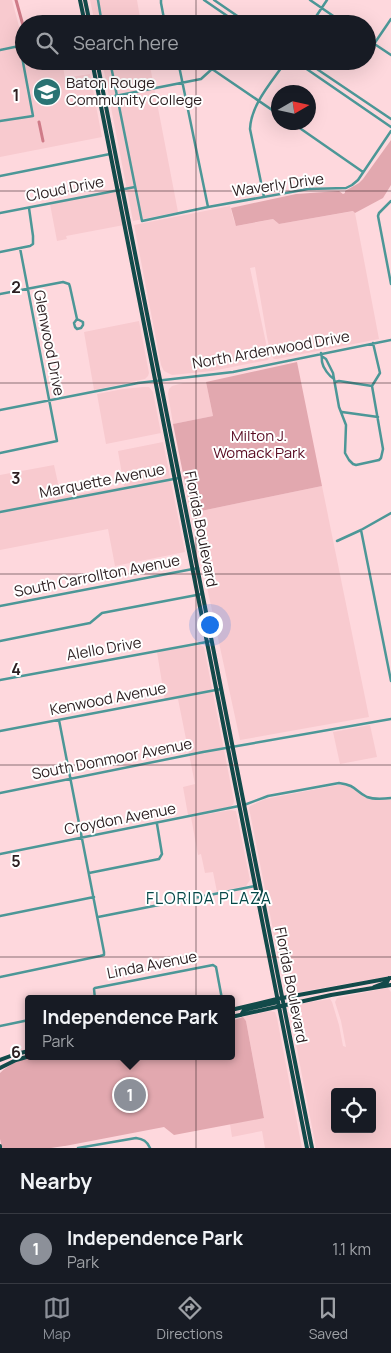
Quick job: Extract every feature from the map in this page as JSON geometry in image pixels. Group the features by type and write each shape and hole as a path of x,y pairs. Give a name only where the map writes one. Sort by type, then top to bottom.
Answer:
{"main road":[{"path":"80,0 83,15"},
{"path":"85,0 88,15"},
{"name":"Florida Boulevard","path":"94,70 120,190 142,318 158,380"},
{"name":"Florida Boulevard","path":"99,70 105,98 110,154 120,190 148,317 158,380 209,641 230,747 238,772 255,886 265,924"},
{"path":"142,318 148,317"},
{"name":"Florida Boulevard","path":"230,747 230,758 242,806 309,1146"},
{"path":"230,758 238,772"},
{"path":"235,1017 280,1002 390,978"},
{"path":"372,988 387,982 390,978"},
{"path":"235,1009 391,985"},
{"path":"0,1060 25,1052"},
{"path":"0,1068 25,1057"}],"street":[{"path":"98,0 100,15"},
{"path":"161,0 163,15"},
{"path":"204,0 226,15"},
{"path":"214,0 236,15"},
{"path":"310,0 332,15"},
{"path":"317,15 327,0"},
{"path":"376,41 391,19"},
{"path":"376,45 391,55"},
{"path":"0,50 15,47"},
{"path":"0,121 33,116 26,70"},
{"path":"112,70 135,187"},
{"path":"180,70 208,207"},
{"path":"105,98 200,79 211,70"},
{"path":"213,70 271,109"},
{"path":"264,197 250,129 250,120 259,101 280,70"},
{"path":"308,70 391,127"},
{"path":"318,70 391,119"},
{"path":"303,130 363,172"},
{"name":"Waverly Drive","path":"135,187 142,222 208,207 308,189 346,188 358,180 391,131"},
{"path":"0,176 110,154"},
{"name":"Cloud Drive","path":"0,213 135,187"},
{"path":"391,202 378,214 391,284"},
{"path":"0,252 32,244 33,236 29,208"},
{"name":"Glenwood Drive","path":"0,453 57,441 20,248"},
{"path":"0,294 63,282 69,284 77,319"},
{"name":"North Ardenwood Drive","path":"0,409 158,380 233,372 391,340"},
{"path":"334,380 339,406 347,431 345,453 353,464 356,465 379,460 383,449 372,386 380,373 373,343"},
{"path":"321,353 322,361 329,376 334,380 372,386"},
{"path":"342,412 378,417"},
{"name":"Marquette Avenue","path":"0,512 177,478"},
{"path":"337,541 391,513"},
{"path":"361,530 391,681"},
{"name":"South Carrollton Avenue","path":"0,606 195,569"},
{"path":"0,641 90,623 102,613 200,594"},
{"name":"Alello Drive","path":"0,680 209,641"},
{"name":"Kenwood Avenue","path":"0,731 219,689"},
{"name":"South Donmoor Avenue","path":"0,793 230,747 391,719"},
{"path":"0,977 104,955 105,950 59,720"},
{"name":"Croydon Avenue","path":"0,854 157,824 242,806 268,796 339,783 348,784 366,796 375,799 391,798"},
{"path":"89,873 159,859 162,854 157,824"},
{"path":"98,917 255,886"},
{"path":"0,916 94,897"},
{"name":"Linda Avenue","path":"95,995 95,988 214,965 221,995"},
{"path":"390,978 391,985"},
{"path":"0,1026 25,1021"},
{"path":"78,1148 136,1138 143,1139 150,1148"}],"shaded area":[{"name":"Baton Rouge Community College","path":"0,0 12,0 16,15 15,70 64,70 65,78 90,74 102,137 0,157"},
{"path":"90,0 137,0 140,15 93,15"},
{"path":"104,70 151,70 178,212 133,221"},
{"path":"118,190 124,225 66,236 67,239 57,241 50,204"},
{"path":"230,206 237,226 273,219 279,224 354,211 379,339 274,359 271,355 267,337 255,267 250,268 269,357 268,360 212,371 172,375 164,371 161,365 134,225"},
{"path":"139,321 148,376 145,379 94,390 84,332"},
{"path":"206,382 213,416 173,424 168,394 169,389 172,386 183,383"},
{"path":"149,387 153,392 161,433 106,444 97,394"},
{"path":"163,442 185,552 115,566 108,529 0,550 0,475 54,465 61,497 124,486 118,451"},
{"path":"322,486 369,717 240,740 191,513"},
{"path":"200,645 204,647 234,801 233,805 229,807 188,815 183,787 195,784 178,699 165,701 157,652"},
{"path":"370,725 377,757 340,764 333,732"},
{"path":"338,785 347,785 375,799 391,798 391,976 288,994 285,991 249,808 265,799"},
{"path":"231,810 236,811 250,880 246,886 217,892 213,872 205,873 201,854 198,855 191,817"},
{"path":"386,988 391,992 391,1148 316,1148 289,1008 292,1005 330,999 339,1025 343,1046 346,1047 335,1002 337,998"},
{"path":"270,1011 275,1012 277,1018 302,1148 265,1148 262,1131 232,1137 230,1124 264,1117 246,1021 243,1017"}],"green space":[{"path":"391,140 391,185 383,198 355,213 353,211 279,224 273,219 236,226 231,208 296,194 339,191 343,194 345,193 345,191 363,179"},
{"name":"Milton J. Womack Park","path":"297,362 322,486 191,513 173,424 213,416 206,382"},
{"path":"243,1017 246,1021 264,1118 174,1135 164,1127 51,1148 2,1148 0,1139 0,1073 11,1064 25,1059 235,1060 235,1020"}],"waterway":[{"path":"16,0 20,15"},
{"path":"39,122 43,141"}],"place":[{"name":"Baton Rouge Community College","path":"47,92"},
{"name":"Independence Park","path":"130,1095"}],"district":[{"name":"FLORIDA PLAZA","path":"209,898"}]}
